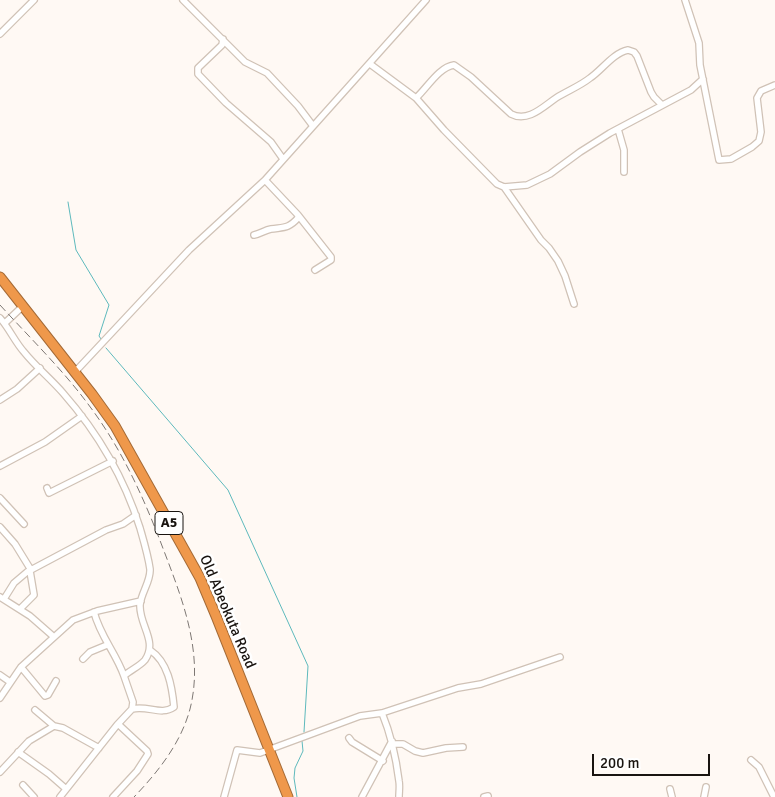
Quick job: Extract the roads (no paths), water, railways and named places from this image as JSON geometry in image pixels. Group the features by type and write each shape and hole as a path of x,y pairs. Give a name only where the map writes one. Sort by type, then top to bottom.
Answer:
{"highway":[{"name":"Old Abeokuta Road","path":"0,277 115,426 200,578 288,797"}],"street":[{"path":"0,34 34,0"},
{"path":"183,0 248,65 267,73 314,126"},
{"path":"74,373 189,250 265,180 426,0"},
{"path":"685,0 699,43 700,65 717,157 720,161 735,157 759,141 761,132 757,98 762,91 775,85"},
{"path":"223,39 222,45 198,68 198,74 222,99 271,142 283,159"},
{"path":"416,98 440,72 446,67 454,65 471,77 511,114 525,116 546,107 555,99 590,79 617,56 628,50 634,52 637,56 651,92 662,105"},
{"path":"370,64 416,98 444,130 497,184 504,187 527,185 550,174 580,152 618,129 691,90 703,79"},
{"path":"618,129 624,150 624,172"},
{"path":"265,180 298,215 331,257 331,260 315,270"},
{"path":"504,187 558,261 574,304"},
{"path":"254,235 291,225 298,218 298,215"},
{"path":"23,306 2,321 23,352 40,368 82,416 113,461 136,516 146,551 150,571 140,611 150,640 150,650 145,660 124,676"},
{"path":"0,400 17,389 40,368"},
{"path":"0,466 45,442 82,416"},
{"path":"47,488 49,493 113,461"},
{"path":"0,498 24,524"},
{"path":"54,637 40,623 2,598 14,583 30,570 136,516"},
{"path":"0,527 15,544 30,570 34,595 20,610"},
{"path":"0,698 21,667 73,620 94,612 141,601"},
{"path":"60,797 65,788 132,709 133,702 119,662 107,645 97,625 94,612"},
{"path":"83,660 90,652 107,645"},
{"path":"132,709 144,707 163,711 174,707 170,683 164,664 150,650"},
{"path":"224,797 237,750 257,753 269,750 360,716 382,712 458,688 481,684 560,657"},
{"path":"21,667 45,696 48,695 56,682"},
{"path":"0,675 10,682"},
{"path":"35,710 54,726 63,728 99,748"},
{"path":"382,712 392,742 400,783 399,797"},
{"path":"113,797 137,771 148,753 118,724"},
{"path":"0,772 28,741 54,726"},
{"path":"349,738 352,742 383,761"},
{"path":"392,742 403,744 423,753 446,748 463,747"},
{"path":"362,797 392,742"},
{"path":"18,752 65,788"},
{"path":"751,760 758,768 774,797"},
{"path":"23,785 34,797"},
{"path":"704,797 706,787"},
{"path":"670,789 672,797"}],"waterway":[{"path":"68,202 76,250 109,305 99,336 101,339"},
{"path":"106,348 228,490 308,666 304,732"},
{"path":"297,797 294,778 295,768 303,751 302,741"}],"railway":[{"path":"0,305 68,378 100,421 122,456 148,512 184,608 193,648 195,668 190,709 175,745 152,777 134,797"}]}
